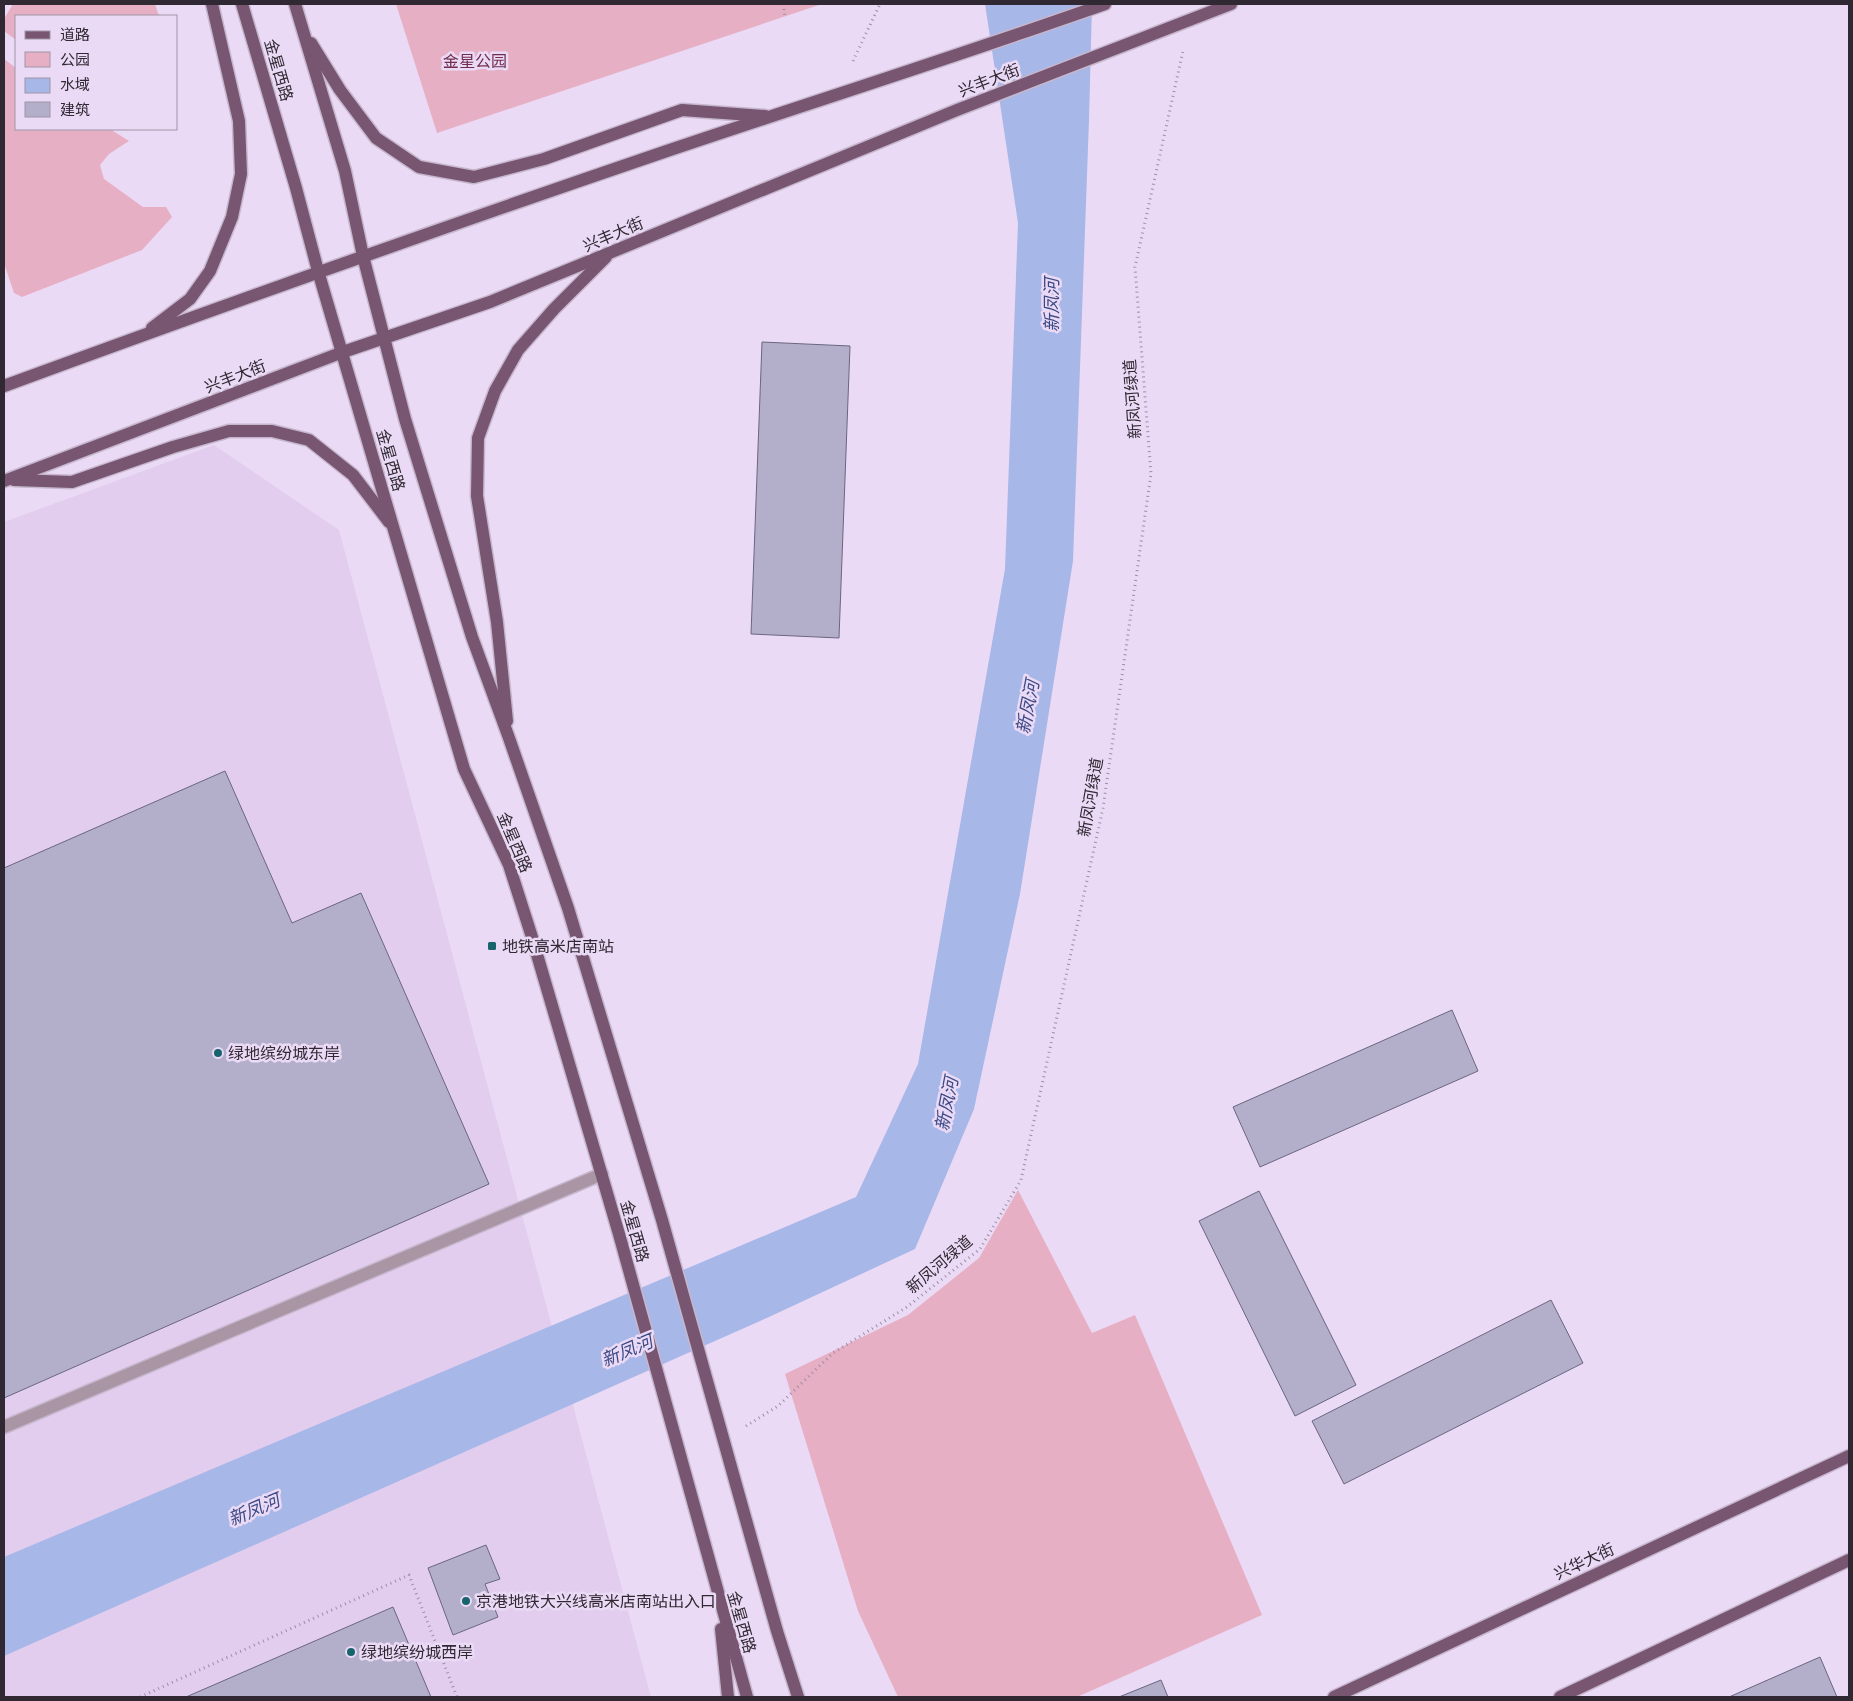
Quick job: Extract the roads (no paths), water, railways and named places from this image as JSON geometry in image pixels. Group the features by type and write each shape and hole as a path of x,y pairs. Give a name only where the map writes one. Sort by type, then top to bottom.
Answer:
{"main road":[{"path":"142,335 190,300 210,271 232,217 242,174 239,121 212,4"},
{"name":"金星西路","path":"242,4 464,769 509,865 531,934 619,1234 746,1697"},
{"name":"金星西路","path":"295,4 345,171 363,256 405,419 472,637 568,908 662,1220 725,1439 777,1631 798,1697"},
{"name":"兴丰大街","path":"4,386 318,271 662,153 966,53 1105,4"},
{"name":"兴丰大街","path":"5,481 343,352 490,302 957,110 1231,4"},
{"path":"302,28 340,90 376,138 419,167 474,177 544,159 682,110 773,117"},
{"path":"509,738 497,622 476,496 478,438 495,391 518,350 554,309 609,253"},
{"path":"5,481 72,482 173,447 229,431 272,430 309,440 353,475 394,529"},
{"name":"兴华大街","path":"1334,1697 1849,1456"},
{"path":"1560,1697 1849,1560"},
{"path":"718,1596 728,1697"}],"street":[{"path":"4,1428 602,1174"}],"water":[{"name":"新凤河","path":"985,4 1092,4 1073,561 1020,894 974,1109 915,1249 769,1317 4,1656 4,1557 856,1197 918,1064 1005,569 1018,223"}],"place":[{"name":"地铁高米店南站","path":"492,946"},
{"name":"绿地缤纷城东岸","path":"218,1053"},
{"name":"京港地铁大兴线高米店南站出入口","path":"466,1601"},
{"name":"绿地缤纷城西岸","path":"351,1652"}],"park label":[{"name":"金星公园","path":"475,61"}]}
